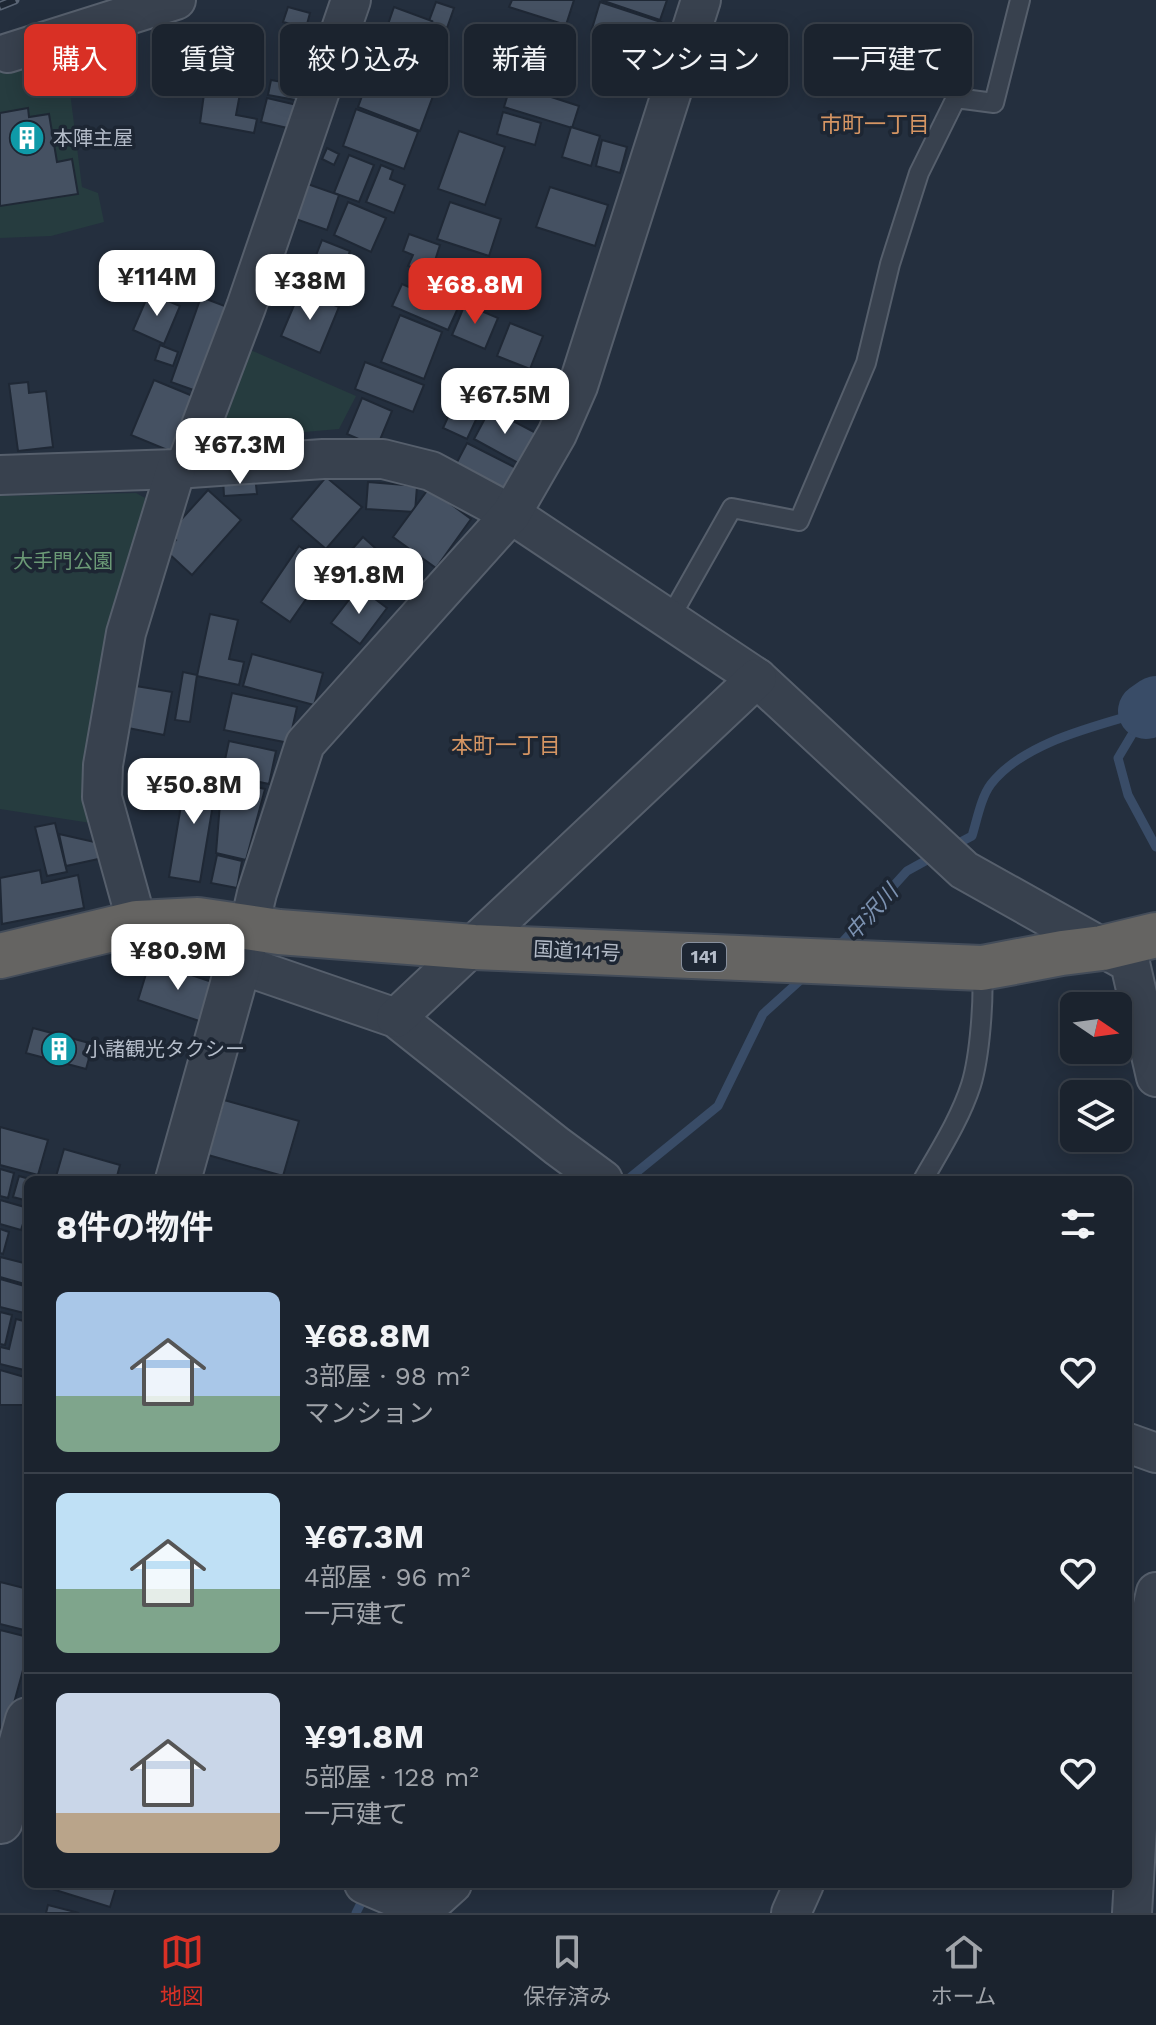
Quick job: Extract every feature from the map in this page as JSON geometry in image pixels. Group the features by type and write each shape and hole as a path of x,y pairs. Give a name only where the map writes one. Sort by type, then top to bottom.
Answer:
{"highway":[{"name":"国道141号","path":"0,956 137,923 198,920 244,945 474,947 982,968 1102,948 1156,935"}],"street":[{"path":"4,54 176,0"},
{"path":"137,923 102,797 103,765 129,622 181,469 246,307 351,0"},
{"path":"179,1176 257,893 305,744 511,514 557,434 578,386 701,0"},
{"path":"0,475 181,469 323,459 383,459 431,471 511,514 757,678 964,870 1130,963 1156,1077"},
{"path":"396,1018 757,678"},
{"path":"244,945 396,1018 590,1175"},
{"path":"1132,1444 1156,1453"},
{"path":"1132,1913 1134,1814 1148,1763 1147,1616"},
{"path":"0,1821 21,1775 24,1751"},
{"path":"382,1896 432,1902 448,1888"},
{"path":"791,1913 802,1888"}],"lane":[{"path":"670,618 732,508 799,521 866,363 890,264 919,173 956,98 994,103 1020,0"},
{"path":"925,1176 956,1120 971,1084 984,996 982,968"}],"green space":[{"path":"24,60 24,96 70,96 82,187 98,193 104,222 51,236 0,238 0,69"},
{"path":"239,345 356,396 339,429 203,441"},
{"name":"大手門公園","path":"136,493 145,498 113,635 91,823 0,809 0,496"}],"building":[{"path":"512,0 574,0 566,24 509,7"},
{"path":"601,0 667,0 660,20"},
{"path":"436,2 454,8 448,25 429,21"},
{"path":"600,2 667,24 593,24"},
{"path":"288,7 310,13 307,24 283,22"},
{"path":"394,7 432,21 431,24 388,24"},
{"path":"271,80 280,82 280,96 302,96 301,101 268,95"},
{"path":"204,96 240,96 236,115 257,119 254,133 200,123"},
{"path":"362,96 433,96 420,131 358,107"},
{"path":"507,96 548,96 579,106 572,128 504,107"},
{"path":"267,98 297,105 292,129 261,122"},
{"name":"本陣主屋","path":"28,108 29,117 49,114 57,162 72,159 78,194 0,206 0,113"},
{"path":"356,109 418,132 404,169 343,146"},
{"path":"503,112 541,123 535,145 497,134"},
{"path":"571,127 600,136 591,166 562,157"},
{"path":"459,131 505,147 485,205 438,189"},
{"path":"602,140 627,147 620,173 596,166"},
{"path":"327,148 339,154 334,165 322,159"},
{"path":"349,155 374,165 359,202 334,193"},
{"path":"381,165 393,170 390,179 405,185 394,213 366,202"},
{"path":"299,181 339,195 327,230 287,216"},
{"path":"550,187 608,205 595,246 536,227"},
{"path":"348,202 386,218 371,252 334,235"},
{"path":"450,202 501,219 489,256 437,239"},
{"path":"409,234 440,245 431,273 408,266 413,255 403,251"},
{"path":"322,240 350,251 334,292 306,281"},
{"path":"402,284 458,308 448,330 392,306"},
{"path":"300,291 339,307 320,353 281,336"},
{"path":"149,293 180,306 164,344 133,330"},
{"path":"201,297 230,308 199,392 171,382"},
{"path":"465,304 498,318 485,349 452,335"},
{"path":"400,315 442,332 424,379 381,362"},
{"path":"510,323 543,336 530,369 497,356"},
{"path":"160,345 178,352 173,366 155,360"},
{"path":"365,362 424,385 413,412 355,389"},
{"path":"154,380 200,399 177,454 131,435"},
{"path":"28,382 29,393 46,391 53,447 18,451 9,384"},
{"path":"458,395 482,407 467,439 443,428"},
{"path":"362,398 392,411 377,447 347,434"},
{"path":"490,409 536,433 520,464 474,439"},
{"path":"467,443 518,469 506,492 455,466"},
{"path":"255,476 257,494 224,496 223,478"},
{"path":"326,477 362,507 326,549 291,519"},
{"path":"368,482 417,486 415,512 366,509"},
{"path":"429,488 471,519 436,568 393,537"},
{"path":"208,490 241,520 192,575 166,551 176,540 169,533"},
{"path":"363,537 383,555 356,585 336,567"},
{"path":"299,546 329,566 290,622 261,602"},
{"path":"359,587 387,608 360,644 331,623"},
{"path":"210,614 238,620 229,659 244,662 239,685 197,676"},
{"path":"252,654 323,673 314,705 243,686"},
{"path":"183,672 197,675 190,722 175,720"},
{"path":"136,686 172,692 164,735 128,728"},
{"path":"232,693 297,707 289,743 224,730"},
{"path":"229,741 276,751 269,784 222,774"},
{"path":"187,770 218,775 200,882 169,877"},
{"path":"222,779 265,789 246,860 216,853"},
{"path":"55,823 67,872 47,876 35,827"},
{"path":"59,834 99,843 103,858 66,866"},
{"path":"217,855 242,861 237,888 211,883"},
{"path":"40,870 42,883 78,875 84,908 2,924 0,878"},
{"path":"150,961 218,984 205,1023 138,1000"},
{"name":"小諸観光タクシー","path":"33,1028 93,1044 86,1069 26,1053"},
{"path":"224,1100 299,1121 283,1176 208,1155"},
{"path":"0,1127 48,1140 38,1175 0,1165"},
{"path":"64,1149 120,1165 117,1176 56,1176"},
{"path":"0,1169 14,1173 8,1198 0,1196"},
{"path":"19,1176 24,1177 24,1200 13,1197"},
{"path":"0,1200 24,1207 21,1230 0,1224"},
{"path":"0,1229 9,1232 3,1254 0,1253"},
{"path":"0,1257 24,1263 24,1284 0,1277"},
{"path":"0,1279 24,1286 24,1313 0,1307"},
{"path":"0,1312 12,1315 5,1345 0,1344"},
{"path":"16,1319 24,1321 24,1370 0,1364 0,1347 9,1349"},
{"path":"0,1370 24,1377 24,1405 0,1405"},
{"path":"0,1582 24,1588 24,1630 0,1624"},
{"path":"0,1630 24,1636 24,1667 0,1754"},
{"path":"49,1888 116,1888 110,1907"},
{"path":"48,1905 79,1913 46,1913"}],"waterway":[{"name":"中沢川","path":"1146,711 1156,704"},
{"path":"1146,711 1118,758 1128,795 1156,847"},
{"name":"中沢川","path":"953,846 972,836 988,789 1005,769 1063,737 1146,711"},
{"name":"中沢川","path":"837,948 907,871 936,855"},
{"name":"中沢川","path":"632,1176 718,1106 763,1014 805,976"},
{"name":"中沢川","path":"356,1913 365,1895"}],"railway":[{"path":"0,6 15,0"}],"place":[{"name":"本陣主屋","path":"27,138"},
{"name":"小諸観光タクシー","path":"59,1049"}],"district":[{"name":"市町一丁目","path":"875,124"},
{"name":"本町一丁目","path":"506,745"}]}
